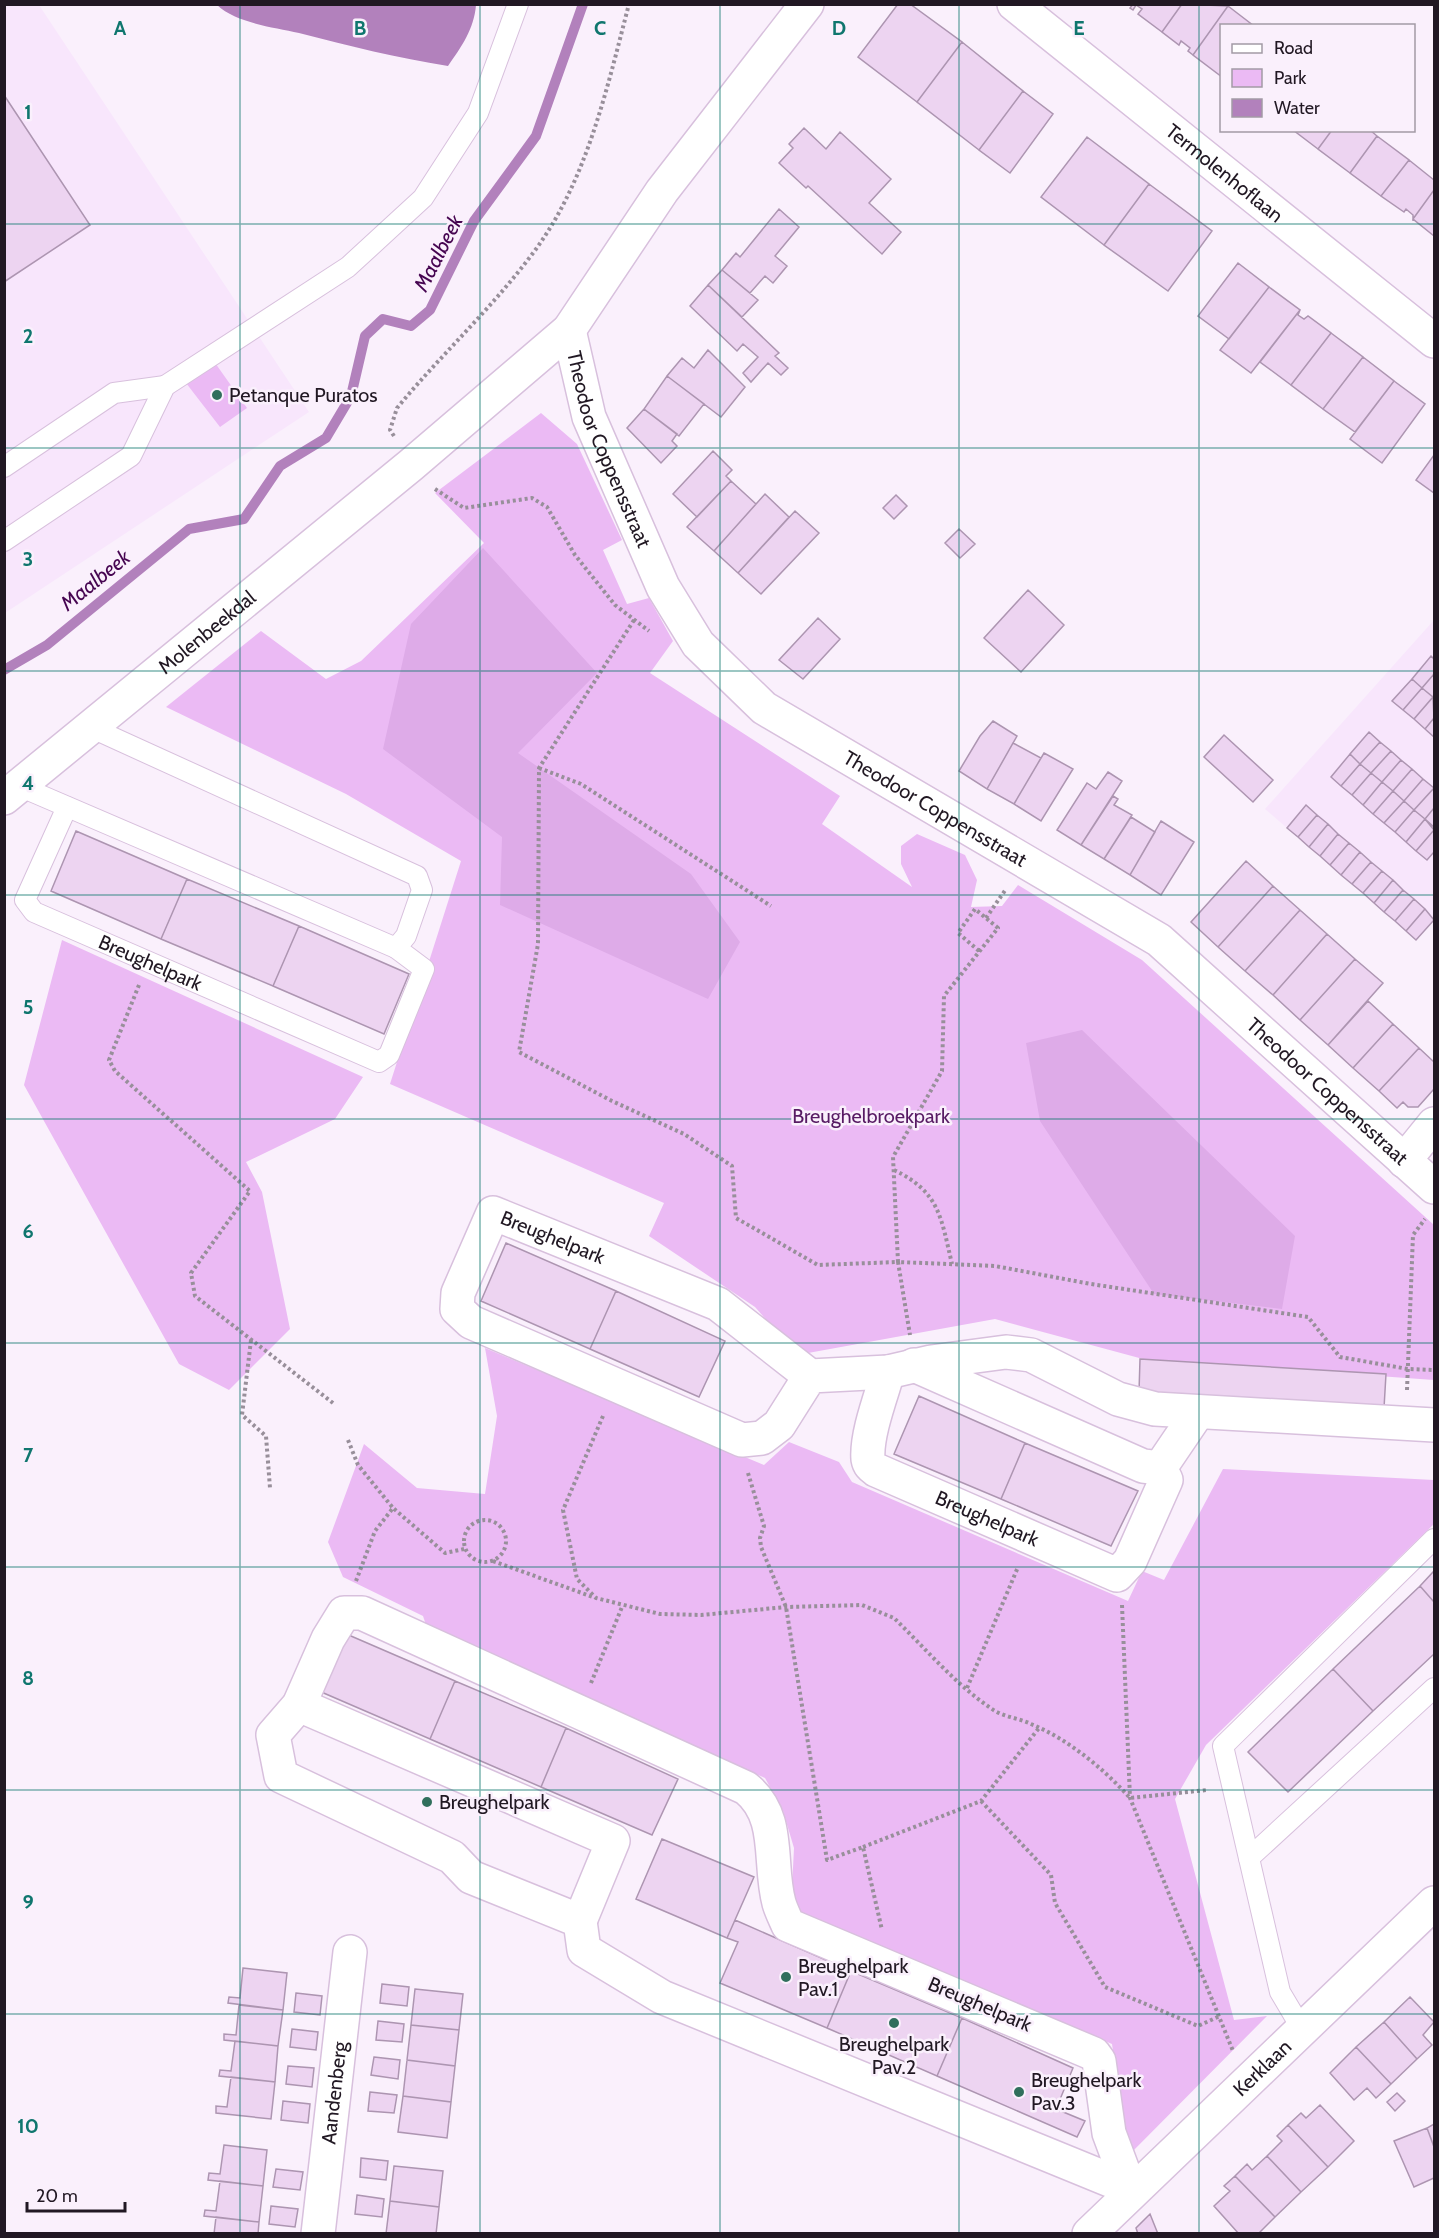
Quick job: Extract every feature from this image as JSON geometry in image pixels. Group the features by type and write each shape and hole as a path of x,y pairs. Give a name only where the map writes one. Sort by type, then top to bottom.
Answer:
{"street":[{"name":"Theodoor Coppensstraat","path":"411,465 569,330 662,191 807,4"},
{"name":"Termolenhoflaan","path":"1014,4 1434,341"},
{"name":"Theodoor Coppensstraat","path":"569,330 590,417 663,586 698,644 764,708 1159,940 1404,1161 1431,1202"},
{"name":"Molenbeekdal","path":"12,792 411,465"},
{"path":"1404,1161 1434,1124"},
{"name":"Breughelpark","path":"749,1439 742,1440 471,1322 457,1309 458,1293 494,1212 718,1304 810,1376"},
{"path":"749,1439 762,1438 779,1425 810,1376 901,1369 1006,1352 1031,1355 1118,1399 1155,1409 1420,1424"},
{"path":"901,1369 1143,1466 1160,1468"},
{"name":"Breughelpark","path":"901,1369 873,1427 868,1458 870,1465 876,1470 1117,1575"},
{"path":"1160,1468 1198,1412"},
{"path":"1117,1575 1130,1562 1166,1480 1160,1468"},
{"name":"Breughelpark","path":"344,1613 362,1612 746,1788 756,1797 769,1819 779,1902 788,1925 890,1966 1094,2054 1099,2061 1109,2133 1131,2192"},
{"path":"344,1613 328,1639 298,1705 273,1735 280,1776 452,1857 471,1877 580,1921"},
{"path":"298,1705 613,1841 580,1921 584,1950 662,1997 1117,2183 1131,2192"},
{"name":"Kerklaan","path":"1089,2234 1434,1903"},
{"name":"Aandenberg","path":"318,2234 350,1952"}],"lane":[{"path":"4,467 114,393 165,386 348,267 423,198 478,113 518,4"},
{"path":"4,541 131,456 165,386"},
{"path":"92,728 417,876 422,890 406,936 396,948"},
{"name":"Breughelpark","path":"12,792 67,807 396,948 424,969 389,1054 379,1062 34,912 25,900 67,807"},
{"path":"1302,2029 1280,1992 1223,1746 1434,1539"},
{"path":"1249,1858 1434,1688"}],"path":[{"path":"629,4 593,137 561,208 518,272 397,408 390,430 411,465 435,489 464,508 532,498 547,507 575,555 615,604 653,634"},
{"path":"634,620 540,768 538,944 519,1052 684,1134 732,1166 736,1218 818,1265 898,1262 995,1266 1153,1294 1308,1317 1340,1357 1408,1369 1434,1370"},
{"path":"540,768 581,784 771,906"},
{"path":"901,1369 893,1157 942,1071 944,996 998,928 975,909 958,933 979,951"},
{"path":"148,962 109,1060 115,1071 250,1191 191,1273 195,1296 333,1402"},
{"path":"894,1170 915,1180 935,1202 952,1264"},
{"path":"1420,1424 1408,1369 1413,1235 1431,1202"},
{"path":"251,1339 242,1415 266,1436 270,1488"},
{"path":"596,1598 577,1579 563,1510 616,1385"},
{"path":"749,1439 743,1443 741,1451 764,1526 760,1538 761,1547 786,1607 827,1860 981,1801 1039,1728"},
{"path":"348,1440 358,1465 393,1508 446,1553 464,1549"},
{"path":"344,1613 375,1531 393,1508"},
{"path":"493,1561 505,1549 505,1532 493,1520 475,1520 464,1532 464,1549 477,1562 493,1561 522,1569 622,1606 660,1614 701,1615 786,1607 862,1605 880,1610 894,1618 994,1711 1039,1728 1111,1777 1130,1798 1220,2016 1245,2085"},
{"path":"967,1688 1031,1537"},
{"path":"1117,1575 1122,1609 1130,1798"},
{"path":"579,1712 622,1606"},
{"path":"1130,1798 1233,1787"},
{"path":"981,1801 1051,1875 1055,1902 1105,1987 1198,2026 1220,2016"},
{"path":"863,1847 890,1966"}],"shaded area":[{"path":"5,5 39,5 309,412 5,613"},
{"path":"483,548 597,673 518,753 691,874 740,942 708,999 500,905 502,837 383,749 411,624"},
{"path":"1434,620 1434,920 1416,940 1265,809"},
{"path":"1082,1030 1295,1236 1282,1309 1154,1294 1040,1121 1026,1043"}],"green space":[{"name":"Petanque Puratos","path":"213,360 247,408 220,427 186,383"},
{"name":"Breughelbroekpark","path":"541,413 577,444 622,540 603,550 627,604 649,598 673,641 650,673 840,796 822,824 912,887 901,864 901,846 917,834 965,855 977,880 971,907 1002,906 1018,885 1142,960 1434,1225 1434,1380 1143,1359 995,1319 797,1355 755,1307 649,1236 664,1203 390,1084 461,861 346,794 166,707 261,631 326,679 361,661 484,543 435,493"},
{"path":"62,940 363,1077 335,1119 246,1162 262,1192 290,1329 229,1390 179,1364 24,1085"},
{"path":"485,1348 764,1465 789,1442 839,1462 852,1482 1128,1601 1142,1571 1164,1580 1223,1469 1434,1480 1434,1524 1206,1745 1175,1799 1234,2020 1267,2016 1129,2155 1112,2044 799,1912 792,1888 794,1848 783,1811 765,1778 429,1634 423,1616 343,1577 328,1542 364,1444 417,1488 485,1494 497,1416"}],"water":[{"path":"217,5 476,5 470,30 448,66 255,24 234,16"}],"building":[{"path":"898,4 910,4 962,42 917,102 858,57"},
{"path":"1133,4 1182,4 1162,32 1138,14 1142,9 1136,5 1133,10 1130,8"},
{"path":"1182,4 1228,6 1193,55 1188,51 1190,48 1181,41 1179,45 1162,32"},
{"path":"1228,6 1251,24 1220,24 1220,75 1193,55"},
{"path":"962,42 1023,91 979,150 917,102"},
{"path":"1023,91 1053,114 1010,173 979,150"},
{"path":"4,95 90,225 4,282"},
{"path":"804,128 826,149 840,132 891,179 869,203 901,232 882,254 808,186 806,188 779,163 793,148 789,144"},
{"path":"1296,132 1331,132 1318,149"},
{"path":"1331,132 1372,132 1377,136 1350,173 1318,149"},
{"path":"1377,136 1409,160 1381,196 1350,173"},
{"path":"1087,137 1149,184 1104,245 1041,197"},
{"path":"1409,160 1434,180 1434,190 1413,219 1413,215 1406,209 1404,212 1381,196"},
{"path":"1149,184 1212,231 1168,291 1104,245"},
{"path":"1434,190 1434,236 1413,219"},
{"path":"779,209 799,227 775,256 787,266 773,283 765,276 750,293 722,270 736,253 740,257"},
{"path":"1238,263 1269,287 1229,339 1198,316"},
{"path":"722,270 758,300 742,317 708,285"},
{"path":"708,285 779,353 775,356 788,368 781,375 768,363 751,382 743,373 758,357 743,344 737,351 690,306"},
{"path":"1269,287 1300,310 1251,373 1220,350"},
{"path":"1300,310 1298,315 1304,319 1308,316 1331,333 1291,385 1260,362"},
{"path":"1331,333 1363,357 1323,409 1291,385"},
{"path":"708,350 745,387 721,417 667,376 682,358 694,368"},
{"path":"1363,357 1394,381 1355,432 1323,409"},
{"path":"667,376 704,404 679,436 644,409"},
{"path":"1394,381 1425,404 1382,463 1350,439"},
{"path":"644,409 677,434 672,441 677,446 661,463 627,428"},
{"path":"713,451 732,470 726,476 731,481 697,517 673,494"},
{"path":"1434,455 1434,493 1416,480"},
{"path":"731,481 756,504 714,551 687,527"},
{"path":"765,494 789,517 738,573 714,551"},
{"path":"896,495 907,506 894,519 883,508"},
{"path":"795,511 819,533 761,594 738,573"},
{"path":"959,529 975,544 960,558 945,543"},
{"path":"1028,590 1064,625 1021,672 984,638"},
{"path":"818,618 840,639 803,679 779,660"},
{"path":"1431,656 1434,659 1434,674 1422,688 1412,679"},
{"path":"1434,674 1434,695 1433,697 1422,688"},
{"path":"1412,679 1422,688 1403,710 1392,701"},
{"path":"1422,688 1433,697 1414,719 1403,710"},
{"path":"1433,697 1434,718 1425,729 1414,719"},
{"path":"1434,718 1434,737 1425,729"},
{"path":"993,721 1017,736 987,789 959,771 980,736"},
{"path":"1369,732 1380,742 1360,764 1350,754"},
{"path":"1224,735 1273,780 1253,802 1204,757"},
{"path":"1380,742 1391,751 1371,773 1360,764"},
{"path":"1013,743 1041,758 1014,804 987,789"},
{"path":"1391,751 1401,760 1382,782 1371,773"},
{"path":"1044,753 1073,769 1041,821 1014,804"},
{"path":"1350,754 1360,764 1341,786 1331,777"},
{"path":"1401,760 1412,769 1393,791 1382,782"},
{"path":"1360,764 1371,773 1352,795 1341,786"},
{"path":"1412,769 1423,779 1404,801 1393,791"},
{"path":"1108,772 1122,781 1081,845 1057,830 1087,783 1096,789"},
{"path":"1371,773 1382,782 1363,805 1352,795"},
{"path":"1423,779 1434,788 1414,810 1404,801"},
{"path":"1382,782 1393,791 1373,814 1363,805"},
{"path":"1434,788 1434,808 1425,819 1414,810"},
{"path":"1393,791 1404,801 1384,823 1373,814"},
{"path":"1113,796 1118,799 1114,805 1132,815 1104,859 1081,845"},
{"path":"1404,801 1414,810 1395,832 1384,823"},
{"path":"1306,805 1317,815 1298,837 1287,828"},
{"path":"1434,808 1434,827 1425,819"},
{"path":"1414,810 1425,819 1406,842 1395,832"},
{"path":"1317,815 1328,824 1309,847 1298,837"},
{"path":"1131,817 1155,832 1130,875 1104,859"},
{"path":"1425,819 1434,830 1416,851 1406,842"},
{"path":"1161,821 1194,842 1161,895 1130,875"},
{"path":"1328,824 1338,834 1320,856 1309,847"},
{"path":"1434,830 1434,852 1427,860 1416,851"},
{"path":"76,831 187,879 161,939 51,891"},
{"path":"1338,834 1349,843 1330,865 1320,856"},
{"path":"1349,843 1360,852 1341,875 1330,865"},
{"path":"1360,852 1371,862 1352,884 1341,875"},
{"path":"1246,861 1273,886 1218,947 1191,922"},
{"path":"1371,862 1382,871 1363,893 1352,884"},
{"path":"1382,871 1393,880 1374,903 1363,893"},
{"path":"187,879 299,926 273,986 161,939"},
{"path":"1393,880 1403,890 1384,912 1374,903"},
{"path":"1273,886 1300,910 1245,971 1218,947"},
{"path":"1403,890 1414,899 1395,921 1384,912"},
{"path":"1414,899 1425,909 1406,931 1395,921"},
{"path":"1425,909 1434,920 1416,940 1406,931"},
{"path":"1300,910 1327,934 1273,995 1245,971"},
{"path":"299,926 409,974 384,1034 273,986"},
{"path":"1327,934 1355,959 1300,1020 1273,995"},
{"path":"1355,959 1383,983 1328,1045 1300,1020"},
{"path":"1368,1001 1393,1024 1353,1068 1328,1045"},
{"path":"1393,1024 1419,1048 1379,1091 1353,1068"},
{"path":"1419,1048 1434,1062 1434,1089 1418,1107 1408,1107 1403,1102 1397,1108 1379,1091"},
{"path":"506,1243 616,1291 590,1349 481,1301"},
{"path":"616,1291 725,1341 699,1397 590,1349"},
{"path":"1140,1359 1386,1374 1384,1408 1139,1392"},
{"path":"919,1396 1025,1443 1001,1499 894,1454"},
{"path":"1025,1443 1138,1491 1111,1546 1001,1499"},
{"path":"1434,1571 1434,1602 1420,1586"},
{"path":"1420,1586 1434,1602 1434,1654 1373,1711 1333,1669"},
{"path":"344,1633 455,1681 430,1739 319,1691"},
{"path":"1333,1669 1373,1711 1288,1792 1248,1752"},
{"path":"455,1681 566,1728 541,1787 430,1739"},
{"path":"566,1728 678,1779 652,1835 541,1787"},
{"path":"662,1839 754,1877 727,1938 636,1899"},
{"name":"Breughelpark Pav.1","path":"735,1920 851,1971 827,2028 720,1983 738,1942 727,1938"},
{"path":"243,1968 287,1973 283,2010 228,2003 229,1997 240,1998"},
{"name":"Breughelpark Pav.2","path":"851,1971 962,2018 937,2076 827,2028"},
{"path":"382,1984 409,1987 407,2006 380,2003"},
{"path":"415,1989 463,1994 459,2030 411,2025"},
{"path":"296,1993 322,1996 320,2015 294,2012"},
{"path":"1410,1997 1434,2022 1423,2035 1432,2045 1417,2059 1384,2022"},
{"path":"239,2005 283,2010 278,2046 224,2040 224,2034 236,2035"},
{"name":"Breughelpark Pav.3","path":"962,2018 1073,2068 1056,2109 1085,2121 1077,2137 937,2076"},
{"path":"378,2021 404,2024 402,2042 376,2040"},
{"path":"1384,2022 1417,2059 1391,2084 1356,2047"},
{"path":"411,2025 459,2030 455,2066 407,2060"},
{"path":"292,2029 318,2032 316,2050 290,2047"},
{"path":"235,2041 278,2046 275,2082 219,2076 220,2070 231,2071"},
{"path":"1356,2047 1391,2084 1376,2098 1367,2088 1354,2100 1330,2073"},
{"path":"374,2057 400,2060 398,2079 371,2075"},
{"path":"407,2060 455,2066 451,2102 403,2096"},
{"path":"288,2066 314,2068 312,2087 286,2084"},
{"path":"231,2077 275,2082 271,2119 216,2113 216,2106 227,2107"},
{"path":"370,2092 397,2095 394,2113 368,2111"},
{"path":"1397,2093 1405,2101 1395,2111 1387,2102"},
{"path":"403,2096 451,2102 447,2138 398,2132"},
{"path":"283,2101 310,2104 308,2123 281,2120"},
{"path":"1320,2105 1354,2141 1328,2167 1288,2125 1301,2113 1306,2118"},
{"path":"1434,2124 1434,2147 1427,2128"},
{"path":"1288,2125 1328,2167 1301,2192 1267,2156 1282,2141 1277,2136"},
{"path":"1427,2128 1434,2147 1434,2178 1414,2187 1394,2141"},
{"path":"224,2145 267,2150 263,2186 208,2180 209,2173 220,2174"},
{"path":"1267,2156 1301,2192 1275,2217 1235,2176 1247,2164 1252,2170"},
{"path":"361,2158 388,2161 386,2180 360,2177"},
{"path":"394,2166 443,2171 439,2207 390,2201"},
{"path":"276,2169 303,2172 300,2190 273,2187"},
{"path":"1235,2176 1275,2217 1258,2234 1239,2234 1214,2206 1230,2191 1224,2186"},
{"path":"220,2181 263,2186 259,2222 204,2216 205,2210 216,2211"},
{"path":"357,2195 384,2199 382,2217 355,2214"},
{"path":"390,2201 439,2207 436,2234 386,2234"},
{"path":"271,2206 298,2209 295,2227 269,2224"},
{"path":"1150,2214 1158,2234 1138,2234 1136,2228"},
{"path":"216,2217 259,2222 258,2234 214,2234"}],"waterway":[{"name":"Maalbeek","path":"4,670 47,645 189,529 244,519 280,466 326,438 351,396 365,336 383,319 411,326 430,310 474,221 536,136 583,4"}],"place":[{"name":"Petanque Puratos","path":"217,395"},
{"name":"Breughelpark","path":"427,1802"},
{"name":"Breughelpark Pav.1","path":"786,1977"},
{"name":"Breughelpark Pav.2","path":"894,2023"},
{"name":"Breughelpark Pav.3","path":"1019,2092"}]}
